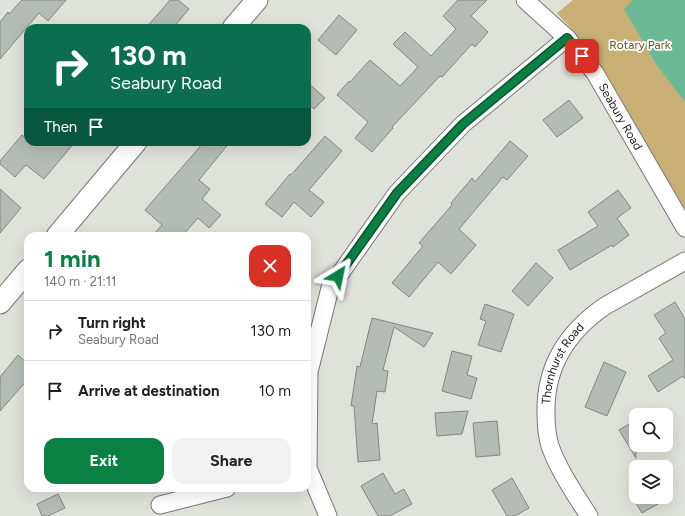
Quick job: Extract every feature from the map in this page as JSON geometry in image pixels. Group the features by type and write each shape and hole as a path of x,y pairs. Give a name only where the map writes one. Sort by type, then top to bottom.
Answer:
{"street":[{"path":"236,24 257,0"},
{"name":"Seabury Road","path":"525,0 567,38 595,73 685,228"},
{"path":"311,364 330,288 397,193 469,119 567,38"},
{"path":"60,232 133,146"},
{"name":"Thornhurst Road","path":"588,516 558,464 547,434 546,400 552,372 559,355 568,340 575,330 589,317 605,306 685,261"},
{"path":"0,303 24,275"},
{"path":"311,477 328,516"},
{"path":"160,505 211,492"}],"green space":[{"name":"Rotary Park","path":"573,0 685,0 685,210 607,75 584,43 557,13"}],"shaded area":[{"path":"633,0 685,0 685,102 656,64 624,9"}],"building":[{"path":"22,0 66,0 48,21 39,13 30,24 24,24 24,31 0,59 0,22 8,12 9,14"},
{"path":"170,0 178,0 189,9 176,24 149,24"},
{"path":"458,0 487,0 471,16 488,32 475,47 472,44 442,77 440,76 392,127 393,128 372,152 355,138 368,122 337,95 370,60 400,86 418,67 393,44 405,32 431,56 456,29 443,16"},
{"path":"339,15 357,30 336,55 318,40"},
{"path":"311,86 325,98 314,109 311,106"},
{"path":"569,100 583,118 557,137 543,120"},
{"path":"22,135 24,137 24,146 72,146 44,179 26,165 15,177 0,164 0,161"},
{"path":"325,136 342,151 309,190 324,202 311,217 294,202 282,217 265,204"},
{"path":"510,141 528,156 507,180 503,177 459,229 476,245 451,274 438,262 409,297 392,283 423,246 419,243 452,205 451,203 472,178 475,182"},
{"path":"201,146 227,146 199,180 210,189 202,199 221,215 209,228 198,218 186,232 156,232 162,225 145,210"},
{"path":"0,189 21,208 0,233"},
{"path":"618,190 631,208 617,218 629,235 613,247 612,245 570,270 558,250 598,226 588,212"},
{"path":"536,263 553,278 528,306 512,291"},
{"path":"675,302 685,319 685,379 683,376 658,392 648,376 673,360 659,338 666,333 654,315"},
{"path":"485,304 514,314 501,352 478,345 486,321 480,319"},
{"path":"372,318 433,333 424,347 394,327 383,370 388,371 385,392 377,391 372,424 377,423 380,460 358,462 354,406 351,406 357,366 360,367"},
{"path":"452,351 472,356 467,375 477,378 471,399 442,391"},
{"path":"18,355 24,360 24,384 0,411 0,377"},
{"path":"604,362 626,372 607,416 585,407"},
{"path":"468,411 462,434 437,436 435,413"},
{"path":"497,421 500,455 476,457 473,423"},
{"path":"629,424 629,446 619,430"},
{"path":"632,452 636,452 636,458"},
{"path":"383,473 395,494 404,489 412,504 390,516 378,516 361,486"},
{"path":"512,478 529,508 515,516 507,516 492,490"},
{"path":"58,494 65,508 48,516 42,516 37,504"},
{"path":"636,504 658,504 642,513"}],"route":[{"path":"338,276 397,193 463,124 567,38 582,56"}]}
